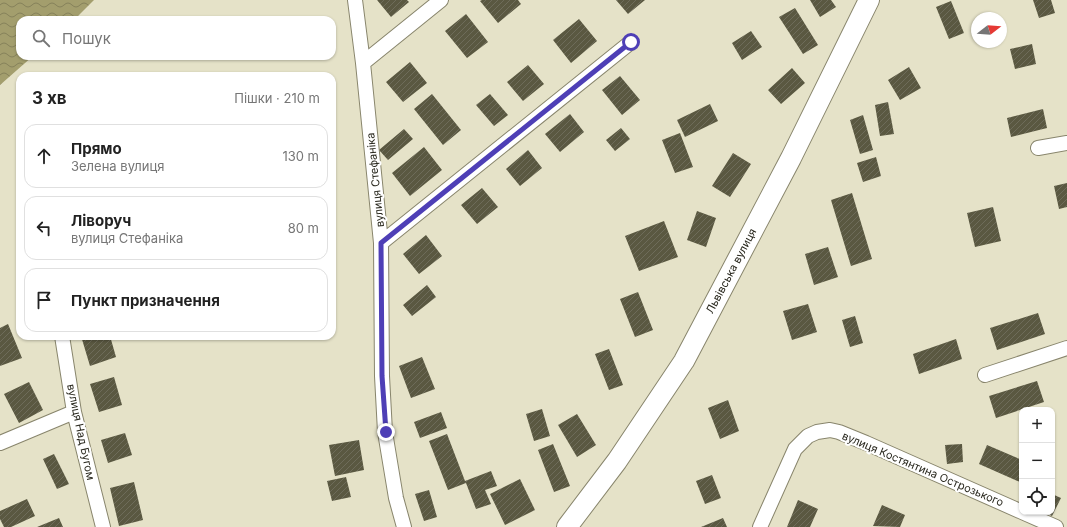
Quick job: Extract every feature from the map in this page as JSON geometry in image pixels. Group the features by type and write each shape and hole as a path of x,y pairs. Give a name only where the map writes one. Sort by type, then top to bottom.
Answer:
{"street":[{"name":"вулиця Стефаніка","path":"355,0 363,63 381,243 382,376 386,432 396,498 404,527"},
{"path":"363,63 441,0"},
{"name":"Львівська вулиця","path":"567,527 618,461 684,361 791,158 869,0"},
{"path":"381,243 631,42"},
{"path":"1038,148 1067,143"},
{"name":"вулиця Над Бугом","path":"63,340 74,412 103,527"},
{"path":"985,375 1067,348"},
{"path":"0,443 74,412"},
{"name":"вулиця Костянтина Острозького","path":"760,527 795,449 808,436 817,432 830,430 866,443 1019,511"},
{"name":"вулиця Костянтина Острозького","path":"1029,515 1056,527"}],"water":[{"path":"0,0 94,0 78,16 16,16 16,60 28,60 0,85"}],"building":[{"path":"377,0 407,0 409,2 391,17"},
{"path":"518,0 521,4 498,23 480,1"},
{"path":"616,0 645,0 628,14"},
{"path":"810,0 831,0 836,7 820,17"},
{"path":"1033,0 1051,0 1055,13 1039,18"},
{"path":"951,1 964,33 949,39 936,7"},
{"path":"795,8 818,45 803,54 779,17"},
{"path":"466,14 488,42 467,58 445,31"},
{"path":"579,19 597,41 571,63 553,40"},
{"path":"751,31 762,47 742,60 732,43"},
{"path":"1032,44 1036,64 1015,69 1010,49"},
{"path":"410,62 427,83 403,102 386,82"},
{"path":"528,65 544,84 523,101 507,82"},
{"path":"909,67 921,88 900,100 888,80"},
{"path":"792,68 805,83 781,104 768,90"},
{"path":"620,76 640,100 622,115 602,90"},
{"path":"432,94 461,130 443,145 414,109"},
{"path":"490,94 508,115 494,126 476,105"},
{"path":"888,102 894,134 880,136 875,105"},
{"path":"710,104 718,121 685,137 677,120"},
{"path":"1043,109 1047,128 1011,137 1007,118"},
{"path":"570,114 584,132 560,152 545,134"},
{"path":"863,115 873,150 860,154 850,120"},
{"path":"621,128 630,139 615,151 606,140"},
{"path":"404,129 413,139 388,160 379,150"},
{"path":"680,133 693,167 675,173 662,140"},
{"path":"424,147 442,170 410,196 392,173"},
{"path":"528,150 542,168 520,186 506,169"},
{"path":"733,153 751,164 730,197 712,186"},
{"path":"876,157 881,176 863,182 857,163"},
{"path":"1067,183 1067,207 1059,209 1054,186"},
{"path":"482,188 498,207 477,224 461,205"},
{"path":"852,193 872,259 851,266 831,200"},
{"path":"993,207 1001,241 975,247 967,213"},
{"path":"697,211 716,218 706,247 687,240"},
{"path":"664,221 678,257 639,271 625,236"},
{"path":"426,235 442,256 419,274 403,254"},
{"path":"828,247 838,277 814,285 805,254"},
{"path":"427,285 436,297 412,316 403,305"},
{"path":"638,292 653,330 635,337 620,299"},
{"path":"808,304 817,332 792,340 783,311"},
{"path":"1038,313 1045,334 997,350 990,328"},
{"path":"855,316 863,343 850,347 842,320"},
{"path":"8,324 22,358 0,366 0,328"},
{"path":"956,339 962,359 919,374 913,354"},
{"path":"82,340 111,340 116,357 90,366"},
{"path":"609,349 623,385 609,390 595,354"},
{"path":"422,357 435,389 411,398 399,366"},
{"path":"114,377 122,405 99,412 90,384"},
{"path":"1037,381 1044,402 1029,407 1019,407 1019,410 996,418 989,396"},
{"path":"29,382 43,410 19,423 4,394"},
{"path":"728,400 739,431 720,439 708,408"},
{"path":"542,409 550,436 534,441 526,414"},
{"path":"441,412 447,428 420,438 414,422"},
{"path":"577,414 596,445 577,457 558,425"},
{"path":"125,433 132,455 108,463 101,440"},
{"path":"447,434 465,481 491,471 497,486 485,490 491,504 476,509 466,483 448,490 429,441"},
{"path":"359,440 364,470 335,476 329,445"},
{"path":"553,444 570,486 554,492 538,450"},
{"path":"962,444 963,462 947,464 945,445"},
{"path":"987,445 1019,459 1019,482 979,464"},
{"path":"54,454 69,484 57,489 43,459"},
{"path":"712,475 721,498 705,504 696,481"},
{"path":"346,477 351,497 332,501 327,481"},
{"path":"520,479 535,510 505,525 490,494"},
{"path":"134,482 143,520 119,526 110,488"},
{"path":"429,490 437,517 424,521 415,494"},
{"path":"1055,495 1061,498 1055,510"},
{"path":"27,499 35,516 11,527 4,527 0,519 0,511"},
{"path":"798,500 818,509 810,527 787,527"},
{"path":"882,505 905,515 900,527 873,526"},
{"path":"59,518 63,527 37,527"},
{"path":"723,518 727,527 701,527"}],"route":[{"path":"386,432 382,376 381,243 631,42"}]}
